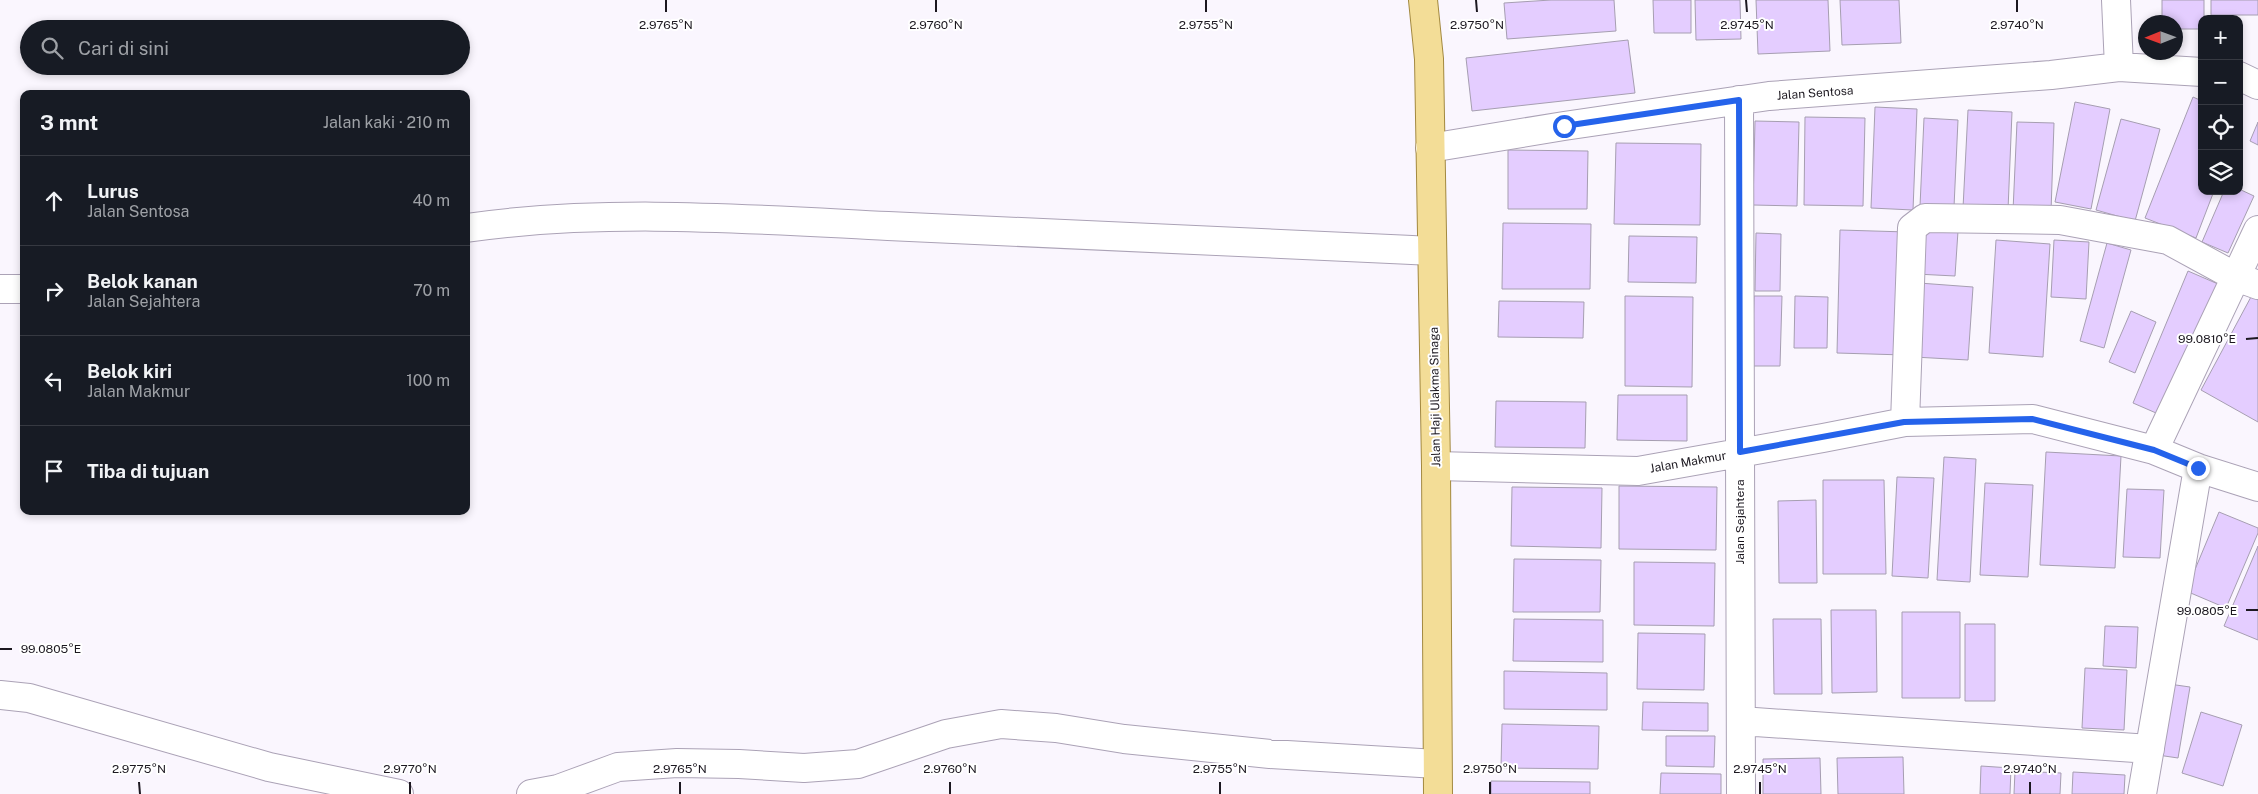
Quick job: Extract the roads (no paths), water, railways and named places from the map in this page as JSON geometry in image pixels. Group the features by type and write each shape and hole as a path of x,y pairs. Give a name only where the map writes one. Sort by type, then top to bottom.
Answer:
{"main road":[{"name":"Jalan Haji Ulakma Sinaga","path":"1423,0 1429,59 1436,466 1438,794"}],"street":[{"path":"2116,0 2119,66"},
{"name":"Jalan Sentosa","path":"1430,148 1769,96 2051,75 2119,66 2198,72"},
{"path":"2243,78 2258,85"},
{"name":"Jalan Sejahtera","path":"1739,100 1741,794"},
{"path":"470,227 514,221 646,217 816,222 1432,251"},
{"path":"1904,422 1912,228 1925,218 2060,220 2149,236 2168,240 2247,281"},
{"path":"2154,450 2247,281 2258,230"},
{"path":"0,290 20,289"},
{"name":"Jalan Makmur","path":"1436,466 1638,471 1904,422 2032,419 2154,450 2198,468 2258,487"},
{"path":"2142,794 2198,468"},
{"path":"0,694 29,698 269,767 399,794"},
{"path":"1741,720 2150,749"},
{"path":"531,794 558,790 618,767 686,763 804,768 858,764 946,734 1001,724 1056,728 1124,739 1270,754 1437,764"}]}
